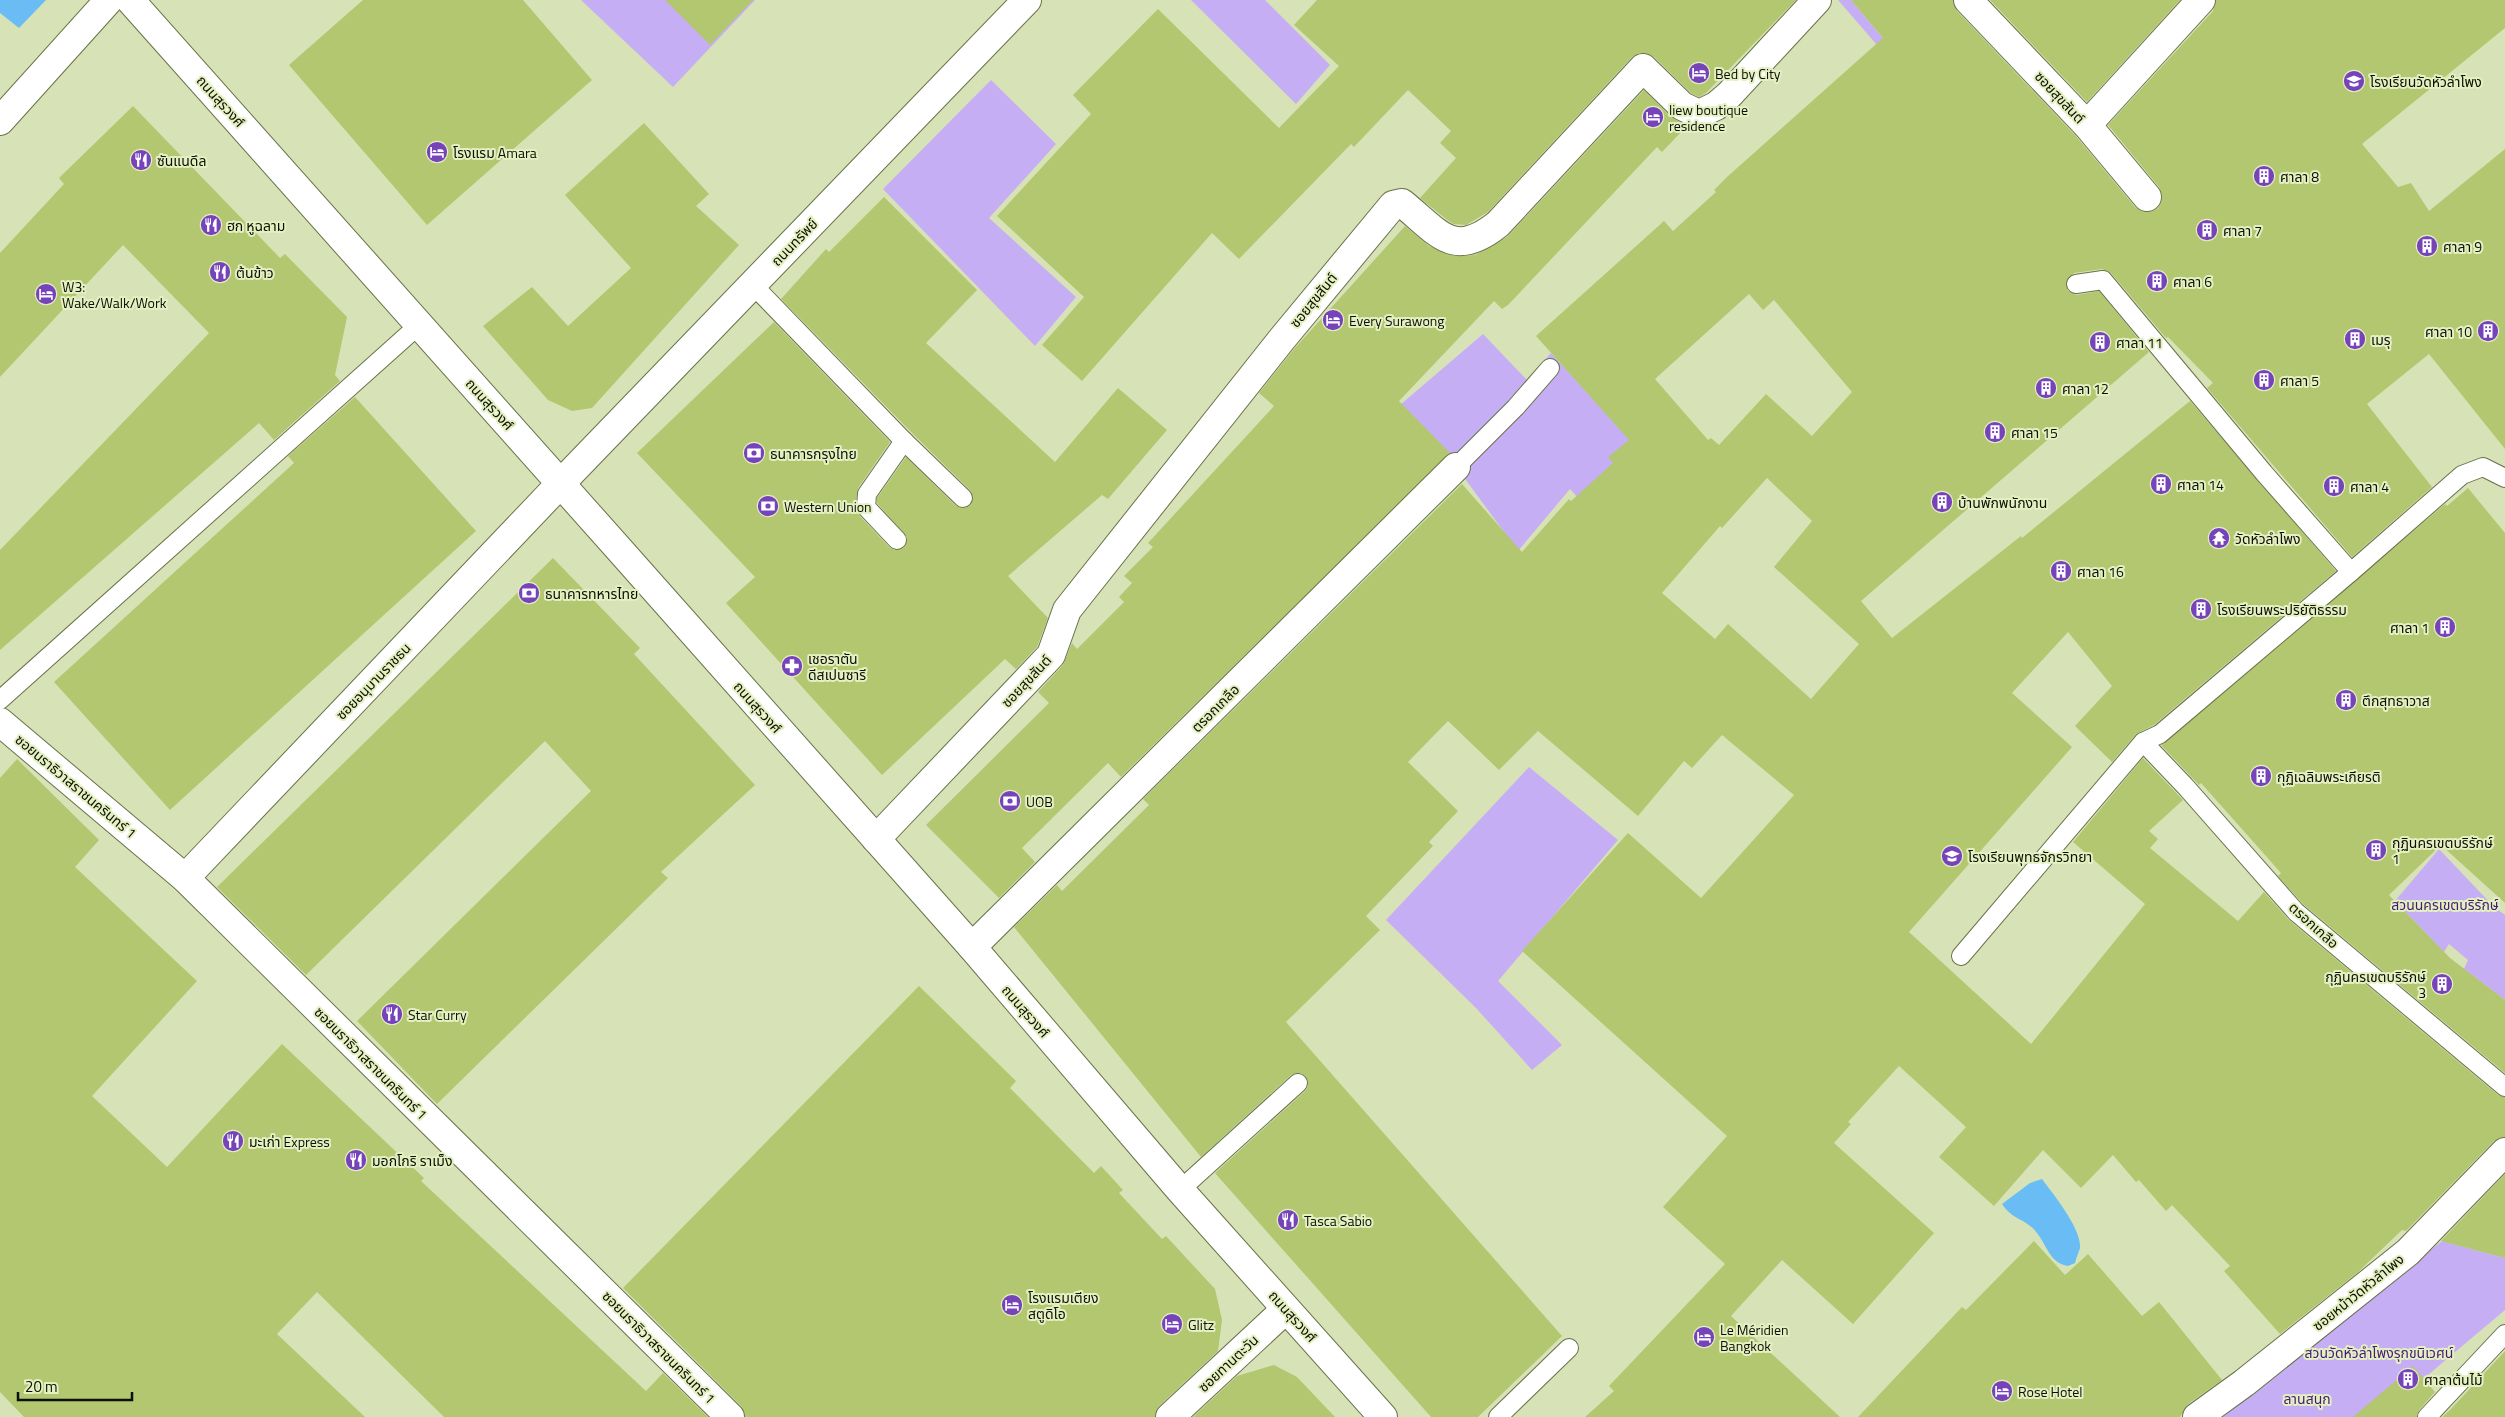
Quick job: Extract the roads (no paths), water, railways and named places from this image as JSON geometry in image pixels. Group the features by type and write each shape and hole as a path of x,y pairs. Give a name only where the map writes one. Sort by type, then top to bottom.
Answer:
{"street":[{"path":"0,120 109,0"},
{"name":"ถนนสุรวงศ์","path":"130,0 876,839 1180,1190 1383,1417"},
{"name":"ถนนทรัพย์","path":"561,483 1027,0"},
{"name":"ซอยสุขสันต์","path":"876,839 1051,655 1067,610 1282,338 1393,204 1402,203 1443,236 1452,240 1465,243 1483,236 1498,224 1643,68 1682,106 1699,114 1716,106 1729,95 1817,0"},
{"name":"ซอยสุขสันต์","path":"1968,0 2087,125 2147,198"},
{"path":"2087,125 2201,0"},
{"name":"ตรอกเกลือ","path":"972,948 1456,467"},
{"name":"ซอยอนุมานราชธน","path":"185,878 561,483"},
{"name":"ซอยนราธิวาสราชนครินทร์ 1","path":"0,722 185,878 730,1417"},
{"name":"ซอยหน้าวัดหัวลำโพง","path":"2197,1417 2244,1383 2408,1252 2505,1152"},
{"name":"ซอยทานตะวัน","path":"1170,1417 1286,1309"}],"lane":[{"path":"2076,284 2103,280 2264,473 2351,572"},
{"path":"753,285 963,498"},
{"path":"0,700 420,324"},
{"path":"1456,467 1516,407 1550,368"},
{"path":"897,540 866,507 867,494 904,440"},
{"path":"1961,956 2142,742 2160,734 2462,475 2483,467 2505,478"},
{"name":"ตรอกเกลือ","path":"2142,742 2185,786 2296,912 2505,1087"},
{"path":"1180,1190 1298,1083"},
{"path":"2427,1417 2505,1334"},
{"path":"1498,1417 1569,1348"}],"water":[{"path":"0,0 46,0 19,28 0,13"},
{"path":"2042,1179 2066,1212 2079,1240 2080,1248 2075,1263 2068,1266 2053,1258 2033,1228 2010,1213 2002,1204 2030,1183"}],"place":[{"name":"Bed by City","path":"1699,73"},
{"name":"โรงเรียนวัดหัวลำโพง","path":"2354,81"},
{"name":"liew boutique residence","path":"1653,117"},
{"name":"โรงแรม Amara","path":"437,152"},
{"name":"ซันแนดึล","path":"141,160"},
{"name":"ศาลา 8","path":"2264,176"},
{"name":"ฮก หูฉลาม","path":"211,225"},
{"name":"ศาลา 7","path":"2207,230"},
{"name":"ศาลา 9","path":"2427,246"},
{"name":"ต้นข้าว","path":"220,272"},
{"name":"ศาลา 6","path":"2157,281"},
{"name":"W3: Wake/Walk/Work","path":"46,294"},
{"name":"Every Surawong","path":"1333,320"},
{"name":"ศาลา 10","path":"2488,331"},
{"name":"เมรุ","path":"2355,339"},
{"name":"ศาลา 11","path":"2100,342"},
{"name":"ศาลา 5","path":"2264,380"},
{"name":"ศาลา 12","path":"2046,388"},
{"name":"ศาลา 15","path":"1995,432"},
{"name":"ธนาคารกรุงไทย","path":"754,453"},
{"name":"ศาลา 14","path":"2161,484"},
{"name":"ศาลา 4","path":"2334,486"},
{"name":"บ้านพักพนักงาน","path":"1942,502"},
{"name":"Western Union","path":"768,506"},
{"name":"วัดหัวลำโพง","path":"2219,538"},
{"name":"ศาลา 16","path":"2061,571"},
{"name":"ธนาคารทหารไทย","path":"529,593"},
{"name":"โรงเรียนพระปริยัติธรรม","path":"2201,609"},
{"name":"ศาลา 1","path":"2445,627"},
{"name":"เชอราตัน ดีสเปนซารี","path":"792,666"},
{"name":"ตึกสุทธาวาส","path":"2346,700"},
{"name":"กุฏิเฉลิมพระเกียรติ","path":"2261,776"},
{"name":"UOB","path":"1010,801"},
{"name":"กุฏินครเขตบริรักษ์ 1","path":"2376,850"},
{"name":"โรงเรียนพุทธจักรวิทยา","path":"1952,856"},
{"name":"กุฏินครเขตบริรักษ์ 3","path":"2442,984"},
{"name":"Star Curry","path":"392,1014"},
{"name":"มะเก่า Express","path":"233,1141"},
{"name":"มอกโกริ ราเม็ง","path":"356,1160"},
{"name":"Tasca Sabio","path":"1288,1220"},
{"name":"โรงแรมเตียง สตูดิโอ","path":"1012,1305"},
{"name":"Glitz","path":"1172,1324"},
{"name":"Le Méridien Bangkok","path":"1704,1337"},
{"name":"ศาลาต้นไม้","path":"2408,1379"},
{"name":"Rose Hotel","path":"2002,1391"}],"park label":[{"name":"สวนนครเขตบริรักษ์","path":"2445,904"},
{"name":"สวนวัดหัวลำโพงรุกขนิเวศน์","path":"2379,1352"},
{"name":"ลานสนุก","path":"2307,1398"}]}
